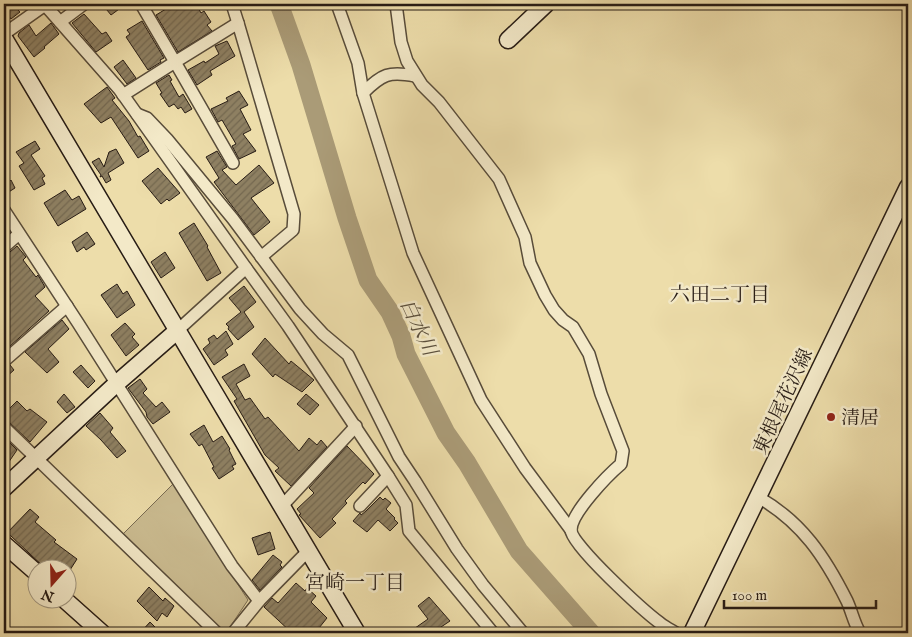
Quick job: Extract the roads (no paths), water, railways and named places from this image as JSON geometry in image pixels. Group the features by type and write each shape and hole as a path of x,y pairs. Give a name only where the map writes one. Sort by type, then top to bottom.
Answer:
{"street":[{"path":"357,633 4,36 45,4 123,95 288,326 356,426 406,505 409,531 493,633"},
{"path":"60,22 84,4"},
{"path":"141,4 232,163"},
{"path":"232,4 294,214 293,230 261,257"},
{"path":"337,4 358,63 363,93 413,253 481,400 525,468 571,530 574,539 614,582 660,623 676,633"},
{"path":"396,4 401,42 407,61 422,85 439,102 498,178 526,237 530,263 554,310 562,320 573,327 589,354 601,394 617,432 623,451 621,464 610,472 587,500 574,519 571,530"},
{"path":"508,40 546,4"},
{"path":"123,95 238,23"},
{"path":"363,93 385,74 400,73 416,76"},
{"path":"137,114 147,118 167,138 300,309 348,355 398,457 416,481 453,542 483,585 523,633"},
{"name":"東根尾花沢線","path":"692,633 908,187"},
{"path":"4,210 232,566 258,601"},
{"path":"4,247 19,234"},
{"path":"4,488 35,457 246,268"},
{"path":"4,361 67,306"},
{"path":"282,506 356,426"},
{"path":"4,427 217,633"},
{"path":"360,506 388,476"},
{"path":"758,497 776,507 809,537 836,579 860,633"},
{"path":"4,544 28,565"},
{"path":"232,633 258,601 308,551"},
{"path":"76,610 102,633"}],"waterway":[{"name":"白水川","path":"279,4 301,65 347,218 368,280 390,312 401,336 406,354 446,433 467,463 519,551 591,633"}],"place":[{"name":"清居","path":"831,417"}],"district":[{"name":"六田二丁目","path":"720,294"},
{"name":"宮崎一丁目","path":"355,582"}]}
